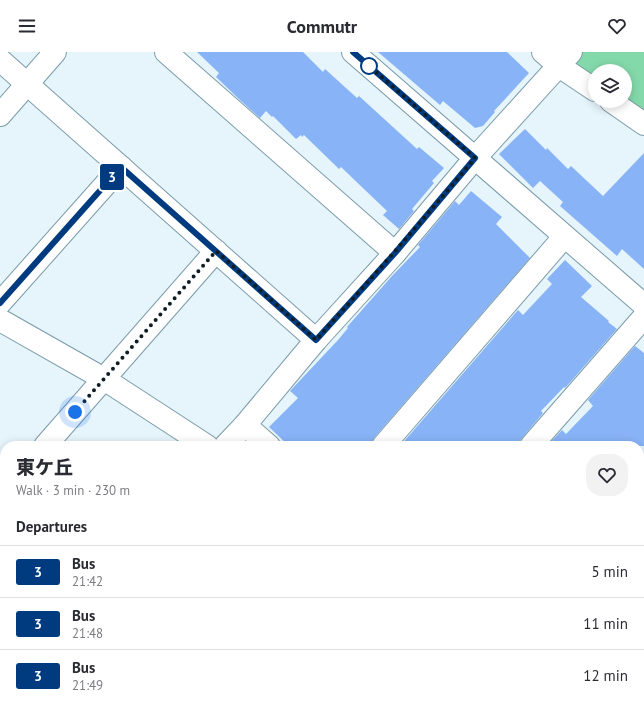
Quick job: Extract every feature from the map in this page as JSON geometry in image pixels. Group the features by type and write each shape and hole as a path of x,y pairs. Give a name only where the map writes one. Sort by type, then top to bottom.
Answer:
{"street":[{"path":"0,115 55,52"},
{"path":"166,52 395,253"},
{"path":"353,52 644,305"},
{"path":"230,441 316,340 395,253 558,57 588,84"},
{"path":"0,60 316,340"},
{"path":"621,108 644,124"},
{"path":"0,303 121,167"},
{"path":"386,441 564,237"},
{"path":"49,441 216,251"},
{"path":"535,441 644,317"},
{"path":"0,320 104,379 199,441"},
{"path":"245,425 263,441"}],"green space":[{"path":"578,52 644,52 644,115 632,106 632,64 588,64 588,77 575,68 573,57"}],"building":[{"path":"197,52 303,52 323,72 325,69 357,98 359,96 417,149 419,147 444,168 432,181 434,183 412,209 414,211 399,229 383,215 387,211 341,167 339,169 304,135 302,137 301,135 296,139 266,111 260,118 216,77 219,73"},
{"path":"378,52 507,52 529,73 494,111 495,112 483,126 475,128 443,101 440,105"},
{"path":"525,129 568,169 571,166 603,196 644,153 644,269 622,249 617,256 560,206 563,202 540,181 533,188 499,154"},
{"path":"471,191 502,217 496,224 530,258 373,441 284,441 269,427 298,398 290,391 338,340 348,328 347,327 420,247 418,245 455,201 459,205"},
{"path":"565,260 592,286 581,297 617,329 565,388 564,387 541,411 543,413 520,441 404,441 518,310 523,315 552,284 547,279"},
{"path":"635,346 644,353 644,441 552,441 562,430 566,434 593,406 588,400"}],"bus line":[{"name":"3","path":"0,303 121,167 316,340 395,253 475,158 353,52"}],"route":[{"path":"75,412 216,251 316,340 395,253 475,158 369,66"}]}
